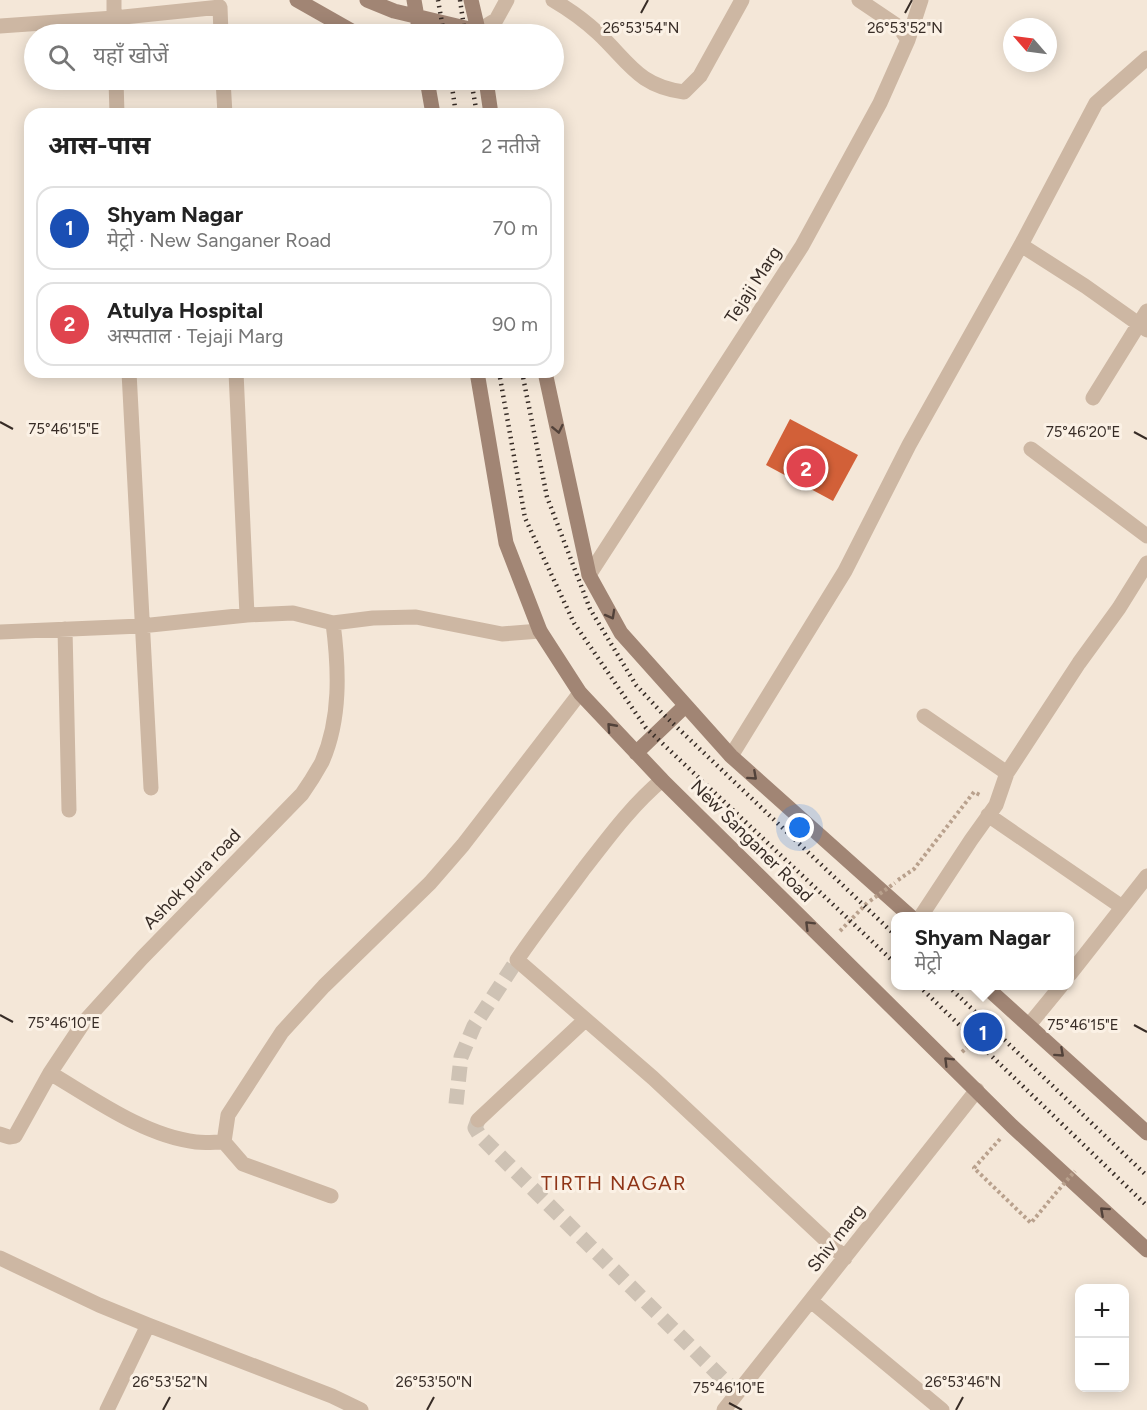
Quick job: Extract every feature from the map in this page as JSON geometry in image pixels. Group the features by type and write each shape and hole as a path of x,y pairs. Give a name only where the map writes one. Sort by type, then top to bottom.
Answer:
{"main road":[{"path":"297,0 339,24"},
{"path":"367,0 444,24"},
{"path":"414,0 418,24"},
{"path":"471,0 474,24"},
{"path":"429,90 432,108"},
{"path":"487,90 490,108"},
{"name":"New Sanganer Road","path":"478,378 506,543 540,631 580,693 662,780 1012,1126 1147,1250"},
{"path":"546,378 589,575 621,633 731,756 906,912"},
{"path":"636,753 685,706"},
{"path":"990,990 1147,1132"}],"street":[{"path":"114,0 114,24"},
{"path":"490,24 496,20 507,0"},
{"path":"553,0 572,11 599,34 635,73 665,90 684,92 700,76 742,0"},
{"path":"859,0 899,27 909,40"},
{"name":"Tejaji Marg","path":"589,575 802,246 880,103 909,40 921,0"},
{"path":"28,24 114,18 220,6 221,24"},
{"path":"0,26 24,24"},
{"path":"731,756 844,571 909,445 1021,245 1096,103 1147,58"},
{"path":"116,90 117,108"},
{"path":"224,90 225,108"},
{"path":"1021,245 1085,286 1142,327"},
{"path":"1093,398 1142,327 1147,311"},
{"path":"129,378 151,788"},
{"path":"236,378 247,615"},
{"path":"1031,449 1147,536"},
{"path":"924,912 992,810 1008,773 1078,663 1119,608 1147,563"},
{"path":"0,632 141,626 247,615 293,613 333,623 373,618 416,617 502,634 540,631"},
{"name":"Ashok pura road","path":"4,1136 15,1136 20,1129 50,1073 84,1022 302,794 321,762 334,727 338,663 333,623"},
{"path":"66,629 69,810"},
{"path":"224,1142 228,1115 282,1032 324,986 436,876 464,845 580,693"},
{"path":"924,716 1008,773"},
{"path":"662,780 641,798 613,831 517,960 653,1078 845,1258"},
{"path":"992,810 1122,908"},
{"path":"1074,969 1147,876"},
{"path":"1029,1025 1057,990"},
{"path":"478,1120 585,1020"},
{"path":"50,1073 134,1122 168,1135 196,1142 224,1142 243,1164 331,1196"},
{"name":"Shiv marg","path":"724,1410 977,1090"},
{"path":"0,1258 99,1305 332,1395 361,1410"},
{"path":"811,1301 942,1410"},
{"path":"107,1410 148,1325"}],"path":[{"path":"870,901 914,869 974,792 992,810"},
{"path":"959,1054 991,1025"},
{"path":"1012,1126 974,1168 1031,1223 1075,1171"}],"building":[{"path":"790,419 858,455 833,501 766,465"}],"tunnel":[{"path":"456,1104 461,1057 474,1026 517,960"},
{"path":"478,1120 475,1128 480,1136 738,1394"}],"railway":[{"path":"438,0 442,24"},
{"path":"460,0 464,24"},
{"path":"452,90 455,108"},
{"path":"473,90 476,108"},
{"path":"500,378 525,518 574,623 646,728 891,959"},
{"path":"523,378 547,497 590,609 636,685 662,713 891,931"},
{"path":"923,990 1147,1206"},
{"path":"952,990 1147,1176"}],"place":[{"name":"Atulya Hospital","path":"806,468"},
{"name":"Shyam Nagar","path":"983,1032"}],"district":[{"name":"TIRTH NAGAR","path":"614,1183"}]}
